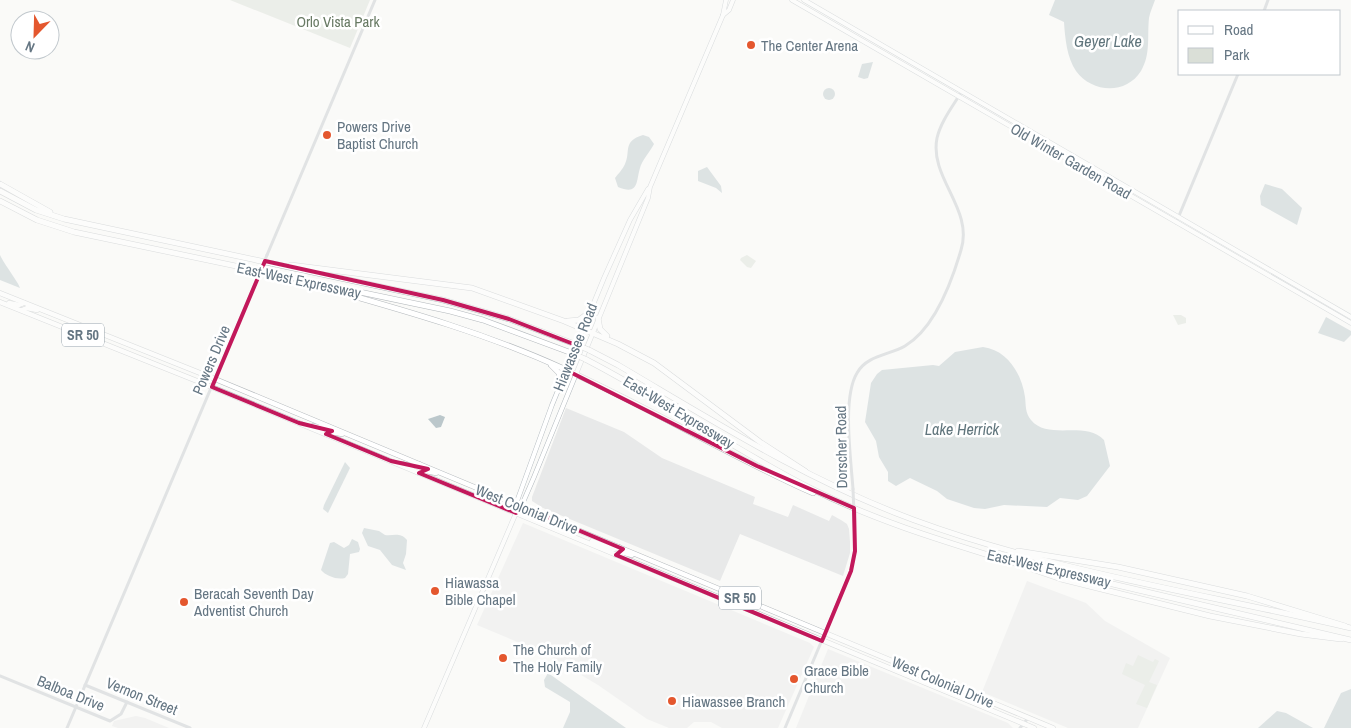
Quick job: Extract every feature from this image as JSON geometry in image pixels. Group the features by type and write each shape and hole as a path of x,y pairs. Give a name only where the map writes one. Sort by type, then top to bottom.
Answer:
{"highway":[{"path":"0,184 26,200 64,219"},
{"name":"East-West Expressway","path":"0,192 36,210 64,219 482,310 589,350 618,365 762,451 809,475 915,521 1013,551 1349,628"},
{"name":"East-West Expressway","path":"0,203 37,220 74,232 484,320 585,359 828,497 908,530 1011,562 1019,562 1175,597 1351,640"},
{"path":"285,266 472,288 583,328 654,362 760,442 809,475"},
{"path":"312,284 475,333 566,370 757,466 822,497 828,497"},
{"name":"West Colonial Drive","path":"0,293 329,426 1053,728"},
{"path":"0,302 19,305 24,303"},
{"name":"West Colonial Drive","path":"0,302 212,387 914,678 1021,726 1034,728"},
{"path":"22,310 27,308 48,312"},
{"path":"564,321 576,321 590,312"},
{"path":"598,318 602,332 618,344"},
{"path":"546,362 559,373 561,382"},
{"path":"299,423 323,428 329,426"},
{"path":"326,434 331,432 356,438"},
{"path":"391,461 412,466 419,464"},
{"path":"419,473 426,471 447,476"},
{"path":"578,539 583,538 613,549 619,547"},
{"path":"1013,551 1025,550 1143,572 1276,604 1337,622 1349,628"},
{"path":"616,555 621,552 644,557"},
{"path":"1011,562 1061,579 1210,616 1301,634 1344,639"},
{"path":"710,594 714,587"},
{"path":"914,678 932,682 939,680"},
{"path":"935,687 943,685 959,689"}],"main road":[{"name":"Hiawassee Road","path":"424,728 516,513 522,507 574,374 723,15 726,0"},
{"name":"Hiawassee Road","path":"723,15 729,10 733,0"},
{"name":"Old Winter Garden Road","path":"792,0 1351,317"},
{"name":"Old Winter Garden Road","path":"804,0 1176,223 1351,323"},
{"name":"Hiawassee Road","path":"516,513 516,504 583,328 617,246 643,196 650,188"}],"street":[{"name":"Powers Drive","path":"68,728 375,0"},
{"path":"1176,223 1238,75"},
{"name":"Dorscher Road","path":"785,728 826,633 853,564 856,551 849,420 856,375 869,360 905,346 926,328 934,316 961,250 964,233 962,220 939,168 936,151 941,128 960,94"},
{"name":"Balboa Drive","path":"0,676 110,721 121,714 127,702"},
{"name":"Vernon Street","path":"86,685 190,728"},
{"path":"1021,726 1028,718"},
{"path":"1028,718 1028,727"}],"highlighted area":[{"path":"265,261 443,300 509,319 576,345 566,370 757,466 854,508 855,551 851,571 822,641 616,555 623,549 516,504 516,513 419,473 428,469 391,461 326,434 332,431 299,423 212,387"}],"shaded area":[{"path":"566,408 624,432 662,458 755,497 753,504 788,517 793,505 829,521 832,515 841,520 847,524 850,542 850,553 843,576 740,534 720,581 543,508 532,501 532,497"},
{"path":"523,523 810,643 814,647 778,728 722,728 711,722 694,722 687,728 669,728 647,719 598,685 546,654 477,625"},
{"path":"1027,581 1086,603 1105,621 1170,658 1138,728 1068,728 982,692"},
{"path":"828,649 1008,723 1013,728 796,728"},
{"path":"136,716 169,728 118,728 112,726 114,721"}],"green space":[{"name":"Orlo Vista Park","path":"230,0 370,0 350,48"},
{"path":"747,255 756,261 751,268 747,267 740,260"},
{"path":"1173,315 1181,315 1186,318 1186,323 1178,325"},
{"path":"1138,655 1153,662 1155,659 1159,661 1149,682 1157,685 1147,708 1136,704 1145,685 1122,674 1126,663 1133,666"}],"water":[{"name":"Geyer Lake","path":"1055,0 1155,0 1149,18 1146,58 1141,71 1135,79 1127,84 1109,88 1091,84 1083,78 1076,71 1070,60 1064,22 1049,15"},
{"path":"873,62 868,78 858,77 862,64"},
{"path":"831,88 834,89 834,99 827,100 824,99 823,92 824,89"},
{"path":"643,135 649,137 654,144 641,165 637,182 630,190 618,187 615,178 627,160 628,147 632,140"},
{"path":"707,167 721,186 722,193 716,188 698,181 698,171"},
{"path":"1265,184 1282,189 1302,208 1297,225 1261,205 1260,196"},
{"path":"0,255 17,282 20,288 0,280"},
{"path":"1326,317 1351,331 1351,335 1344,342 1318,333"},
{"name":"Lake Herrick","path":"983,347 1000,353 1017,372 1021,380 1028,415 1038,426 1047,429 1087,431 1096,434 1104,440 1110,466 1087,496 1078,500 1060,498 1047,507 1004,505 985,509 974,508 947,499 937,491 910,478 896,486 888,481 888,472 879,457 876,441 865,422 871,383 877,374 882,370 939,366 955,352"},
{"path":"440,415 445,417 441,427 436,428 428,419"},
{"path":"345,462 350,468 328,513 323,509 324,505"},
{"path":"364,528 379,531 385,535 399,535 407,540 403,563 406,570 392,565 380,550 368,546 362,533"},
{"path":"352,539 358,542 360,549 359,552 350,554 348,574 345,578 335,578 323,572 321,570 330,543 334,542 344,548 349,545"},
{"path":"548,673 626,728 563,728 570,712 570,702 545,687 544,680"},
{"path":"1351,689 1351,728 1324,728 1341,693"},
{"path":"1277,711 1286,713 1313,728 1258,728"}],"place":[{"name":"The Center Arena","path":"751,45"},
{"name":"Powers Drive Baptist Church","path":"327,135"},
{"name":"Hiawassa Bible Chapel","path":"435,591"},
{"name":"Beracah Seventh Day Adventist Church","path":"184,602"},
{"name":"The Church of The Holy Family","path":"503,658"},
{"name":"Grace Bible Church","path":"794,679"},
{"name":"Hiawassee Branch","path":"672,701"}]}
